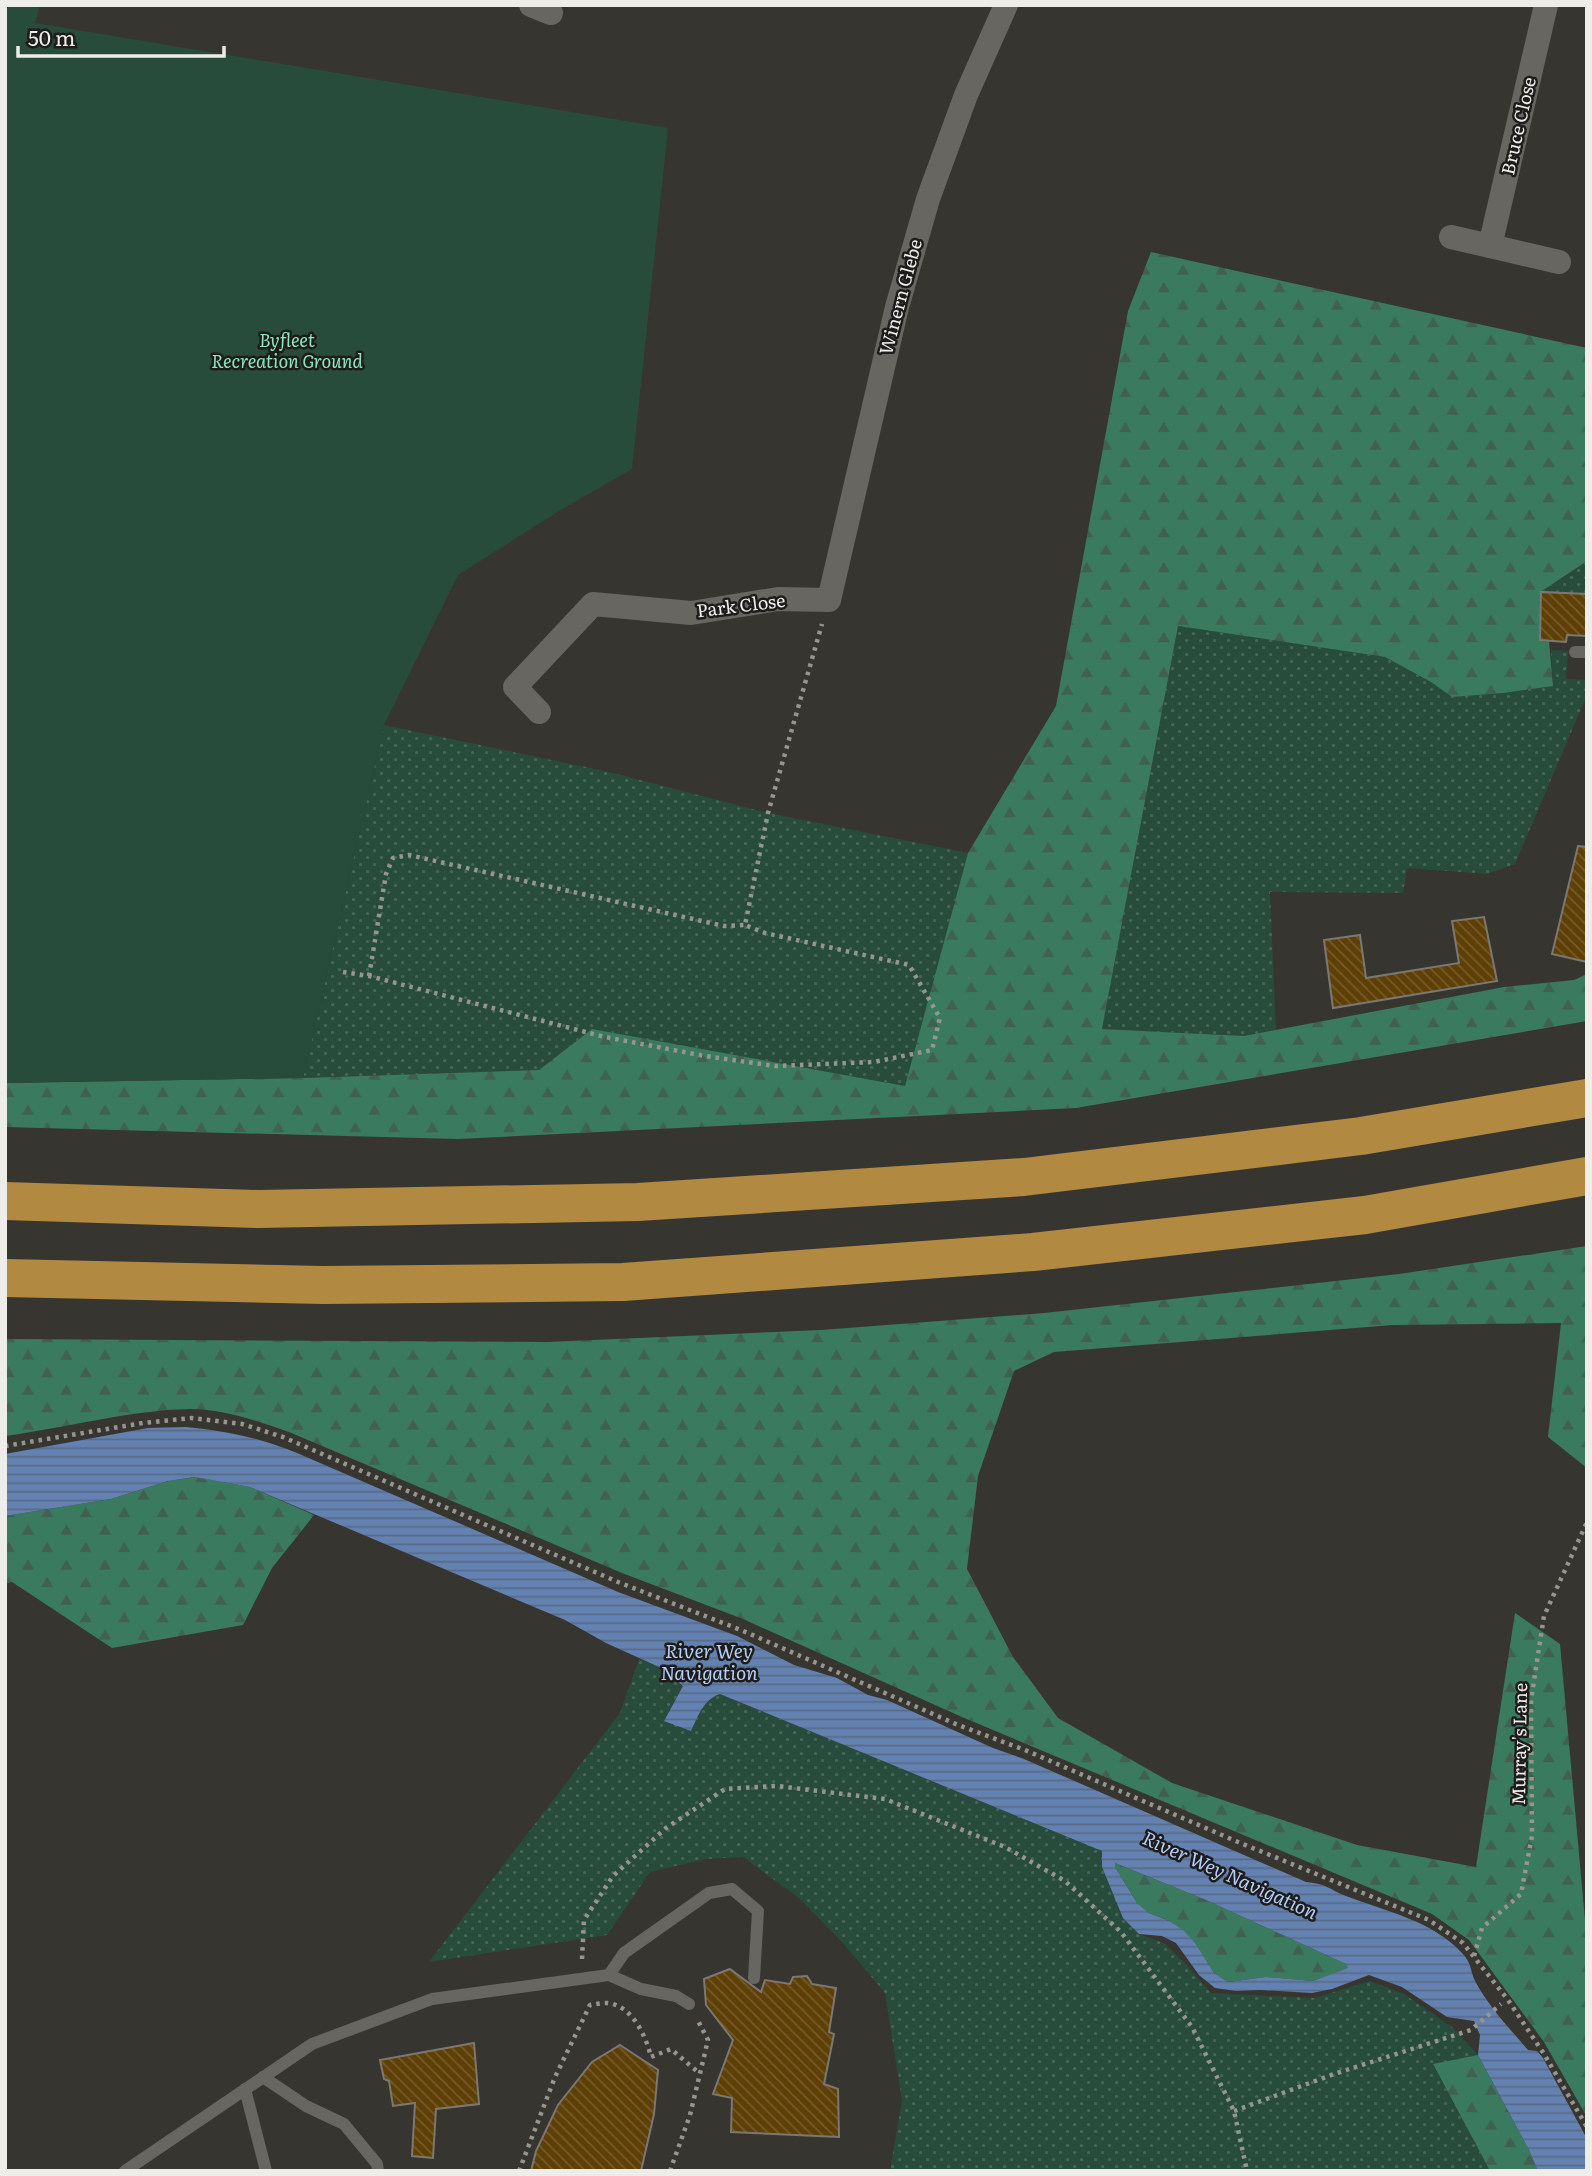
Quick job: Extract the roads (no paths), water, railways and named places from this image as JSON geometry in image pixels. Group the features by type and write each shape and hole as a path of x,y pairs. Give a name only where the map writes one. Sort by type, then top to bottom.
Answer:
{"highway":[{"path":"5,1201 258,1209 624,1202 1024,1177 1362,1136 1587,1098"},
{"path":"5,1278 323,1285 623,1282 1033,1252 1364,1214 1587,1176"}],"street":[{"name":"Winern Glebe","path":"829,600 897,307 928,199 966,95 1006,5"},
{"name":"Bruce Close","path":"1490,246 1546,5"},
{"path":"1451,237 1559,262"},
{"name":"Park Close","path":"539,712 507,680 593,604 691,613 779,599 829,600"}],"lane":[{"path":"609,1975 624,1953 709,1893 732,1889 758,1911 754,1978"},
{"path":"125,2171 312,2044 432,1999 609,1975 641,1989 676,1996 689,2004"},
{"path":"263,2077 306,2106 344,2124 377,2164 378,2171"},
{"path":"245,2089 266,2171"}],"water":[{"name":"River Wey Navigation","path":"186,1427 215,1431 257,1439 284,1448 618,1592 737,1636 794,1665 837,1678 868,1695 887,1700 1306,1882 1324,1885 1423,1925 1462,1953 1475,1981 1493,2008 1528,2050 1537,2051 1543,2058 1586,2137 1587,2171 1538,2171 1478,2055 1480,2035 1474,2021 1447,2017 1402,1987 1369,1975 1332,1989 1312,1993 1215,1988 1199,1975 1176,1943 1162,1936 1139,1934 1123,1918 1102,1867 1102,1851 720,1694 706,1704 691,1731 664,1721 683,1686 659,1667 606,1643 565,1620 250,1487 195,1477 168,1481 111,1499 5,1516 5,1454 148,1428","holes":["1115,1863 1206,1900 1346,1964 1348,1968 1313,1981 1266,1977 1228,1982 1214,1973 1196,1944 1183,1930 1149,1913 1137,1903"]}],"park label":[{"name":"Byfleet Recreation Ground","path":"287,351"}]}
